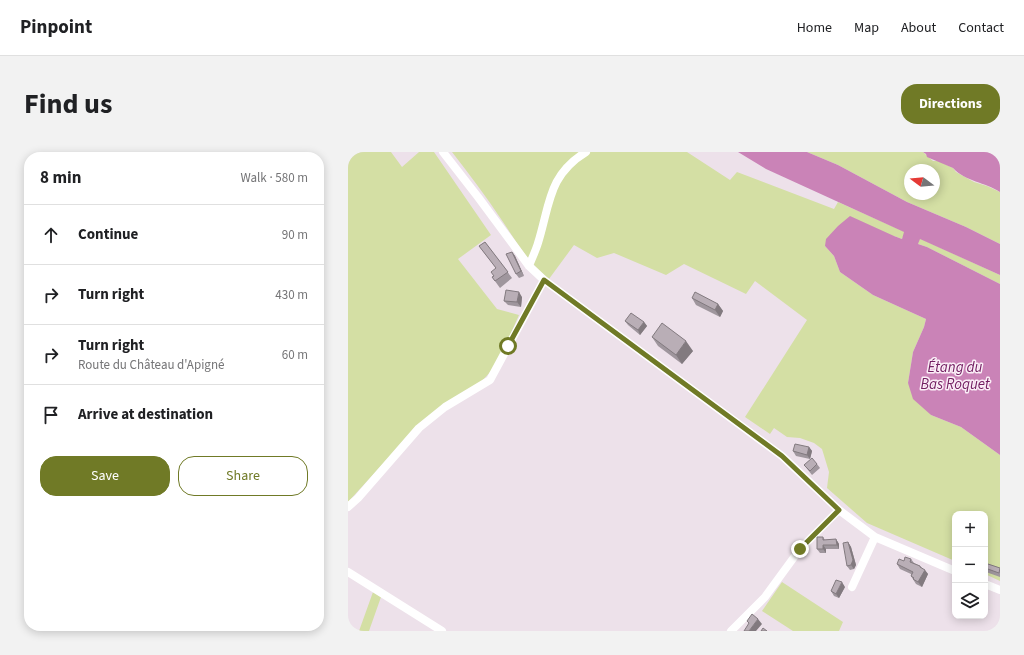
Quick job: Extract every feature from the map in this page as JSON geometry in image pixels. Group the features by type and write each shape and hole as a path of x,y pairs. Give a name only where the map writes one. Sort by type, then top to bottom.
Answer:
{"street":[{"path":"443,152 529,266 544,280 782,456 839,510 875,537 952,570"},
{"path":"529,266 538,243 554,186 562,172 569,164 586,152"},
{"path":"348,507 358,498 419,428 445,406 490,380 544,280"},
{"path":"731,631 765,597 800,549 839,510"},
{"path":"852,586 875,537"},
{"path":"348,572 442,631"},
{"path":"988,585 1000,590"}],"green space":[{"path":"348,152 391,152 402,167 419,152 434,152 491,235 458,259 497,309 519,315 493,369 481,382 412,432 348,502"},
{"path":"452,152 687,152 730,180 737,172 834,209 838,202 905,232 902,239 894,236 825,246 834,256 840,272 873,295 926,319 913,352 908,383 931,415 961,427 1000,455 1000,581 988,575 988,511 952,511 952,560 867,523 827,488 829,472 822,449 814,443 800,438 787,437 774,428 770,434 745,417 807,320 755,281 746,294 684,264 666,275 614,253 597,258 574,245 549,279 535,266 523,251"},
{"path":"807,152 923,152 933,161 939,161 953,168 956,172 974,182 1000,192 1000,244 966,227 907,202 838,165"},
{"path":"919,238 1000,275 1000,284 927,247 918,244"},
{"path":"782,582 843,622 839,631 793,631 762,611"},
{"path":"373,592 381,597 369,631 359,631"}],"water":[{"name":"Étang du Bas Roquet","path":"738,152 807,152 838,165 907,202 966,227 1000,244 1000,275 920,239 918,244 927,247 1000,284 1000,455 961,427 931,415 913,399 908,383 913,352 926,319 873,295 840,272 834,256 825,246 826,239 850,216 902,239 904,232 766,169"},
{"path":"923,152 1000,152 1000,192 958,173 953,168 927,157"}],"building":[{"path":"485,242 508,272 495,281 491,272 496,268 479,246"},
{"path":"512,252 521,271 516,274 506,254"},
{"path":"506,290 519,292 517,302 504,301"},
{"path":"695,292 718,304 715,310 692,298"},
{"path":"631,313 644,322 638,330 625,321"},
{"path":"662,323 686,341 676,355 652,337"},
{"path":"795,444 809,447 807,455 793,451"},
{"path":"812,458 817,464 810,471 804,465"},
{"path":"817,537 823,537 823,540 836,539 837,545 823,545 823,549 817,549"},
{"path":"848,542 853,560 851,565 847,566 843,543"},
{"path":"905,557 911,559 910,562 925,570 918,582 911,576 913,572 897,564 899,559 904,561"},
{"path":"988,564 1000,568 999,573 988,569"},
{"path":"836,580 842,582 836,594 831,591"},
{"path":"752,614 758,619 749,631 744,631 749,623 747,621"}],"route":[{"path":"508,346 544,280 782,456 839,510 800,549"}]}
